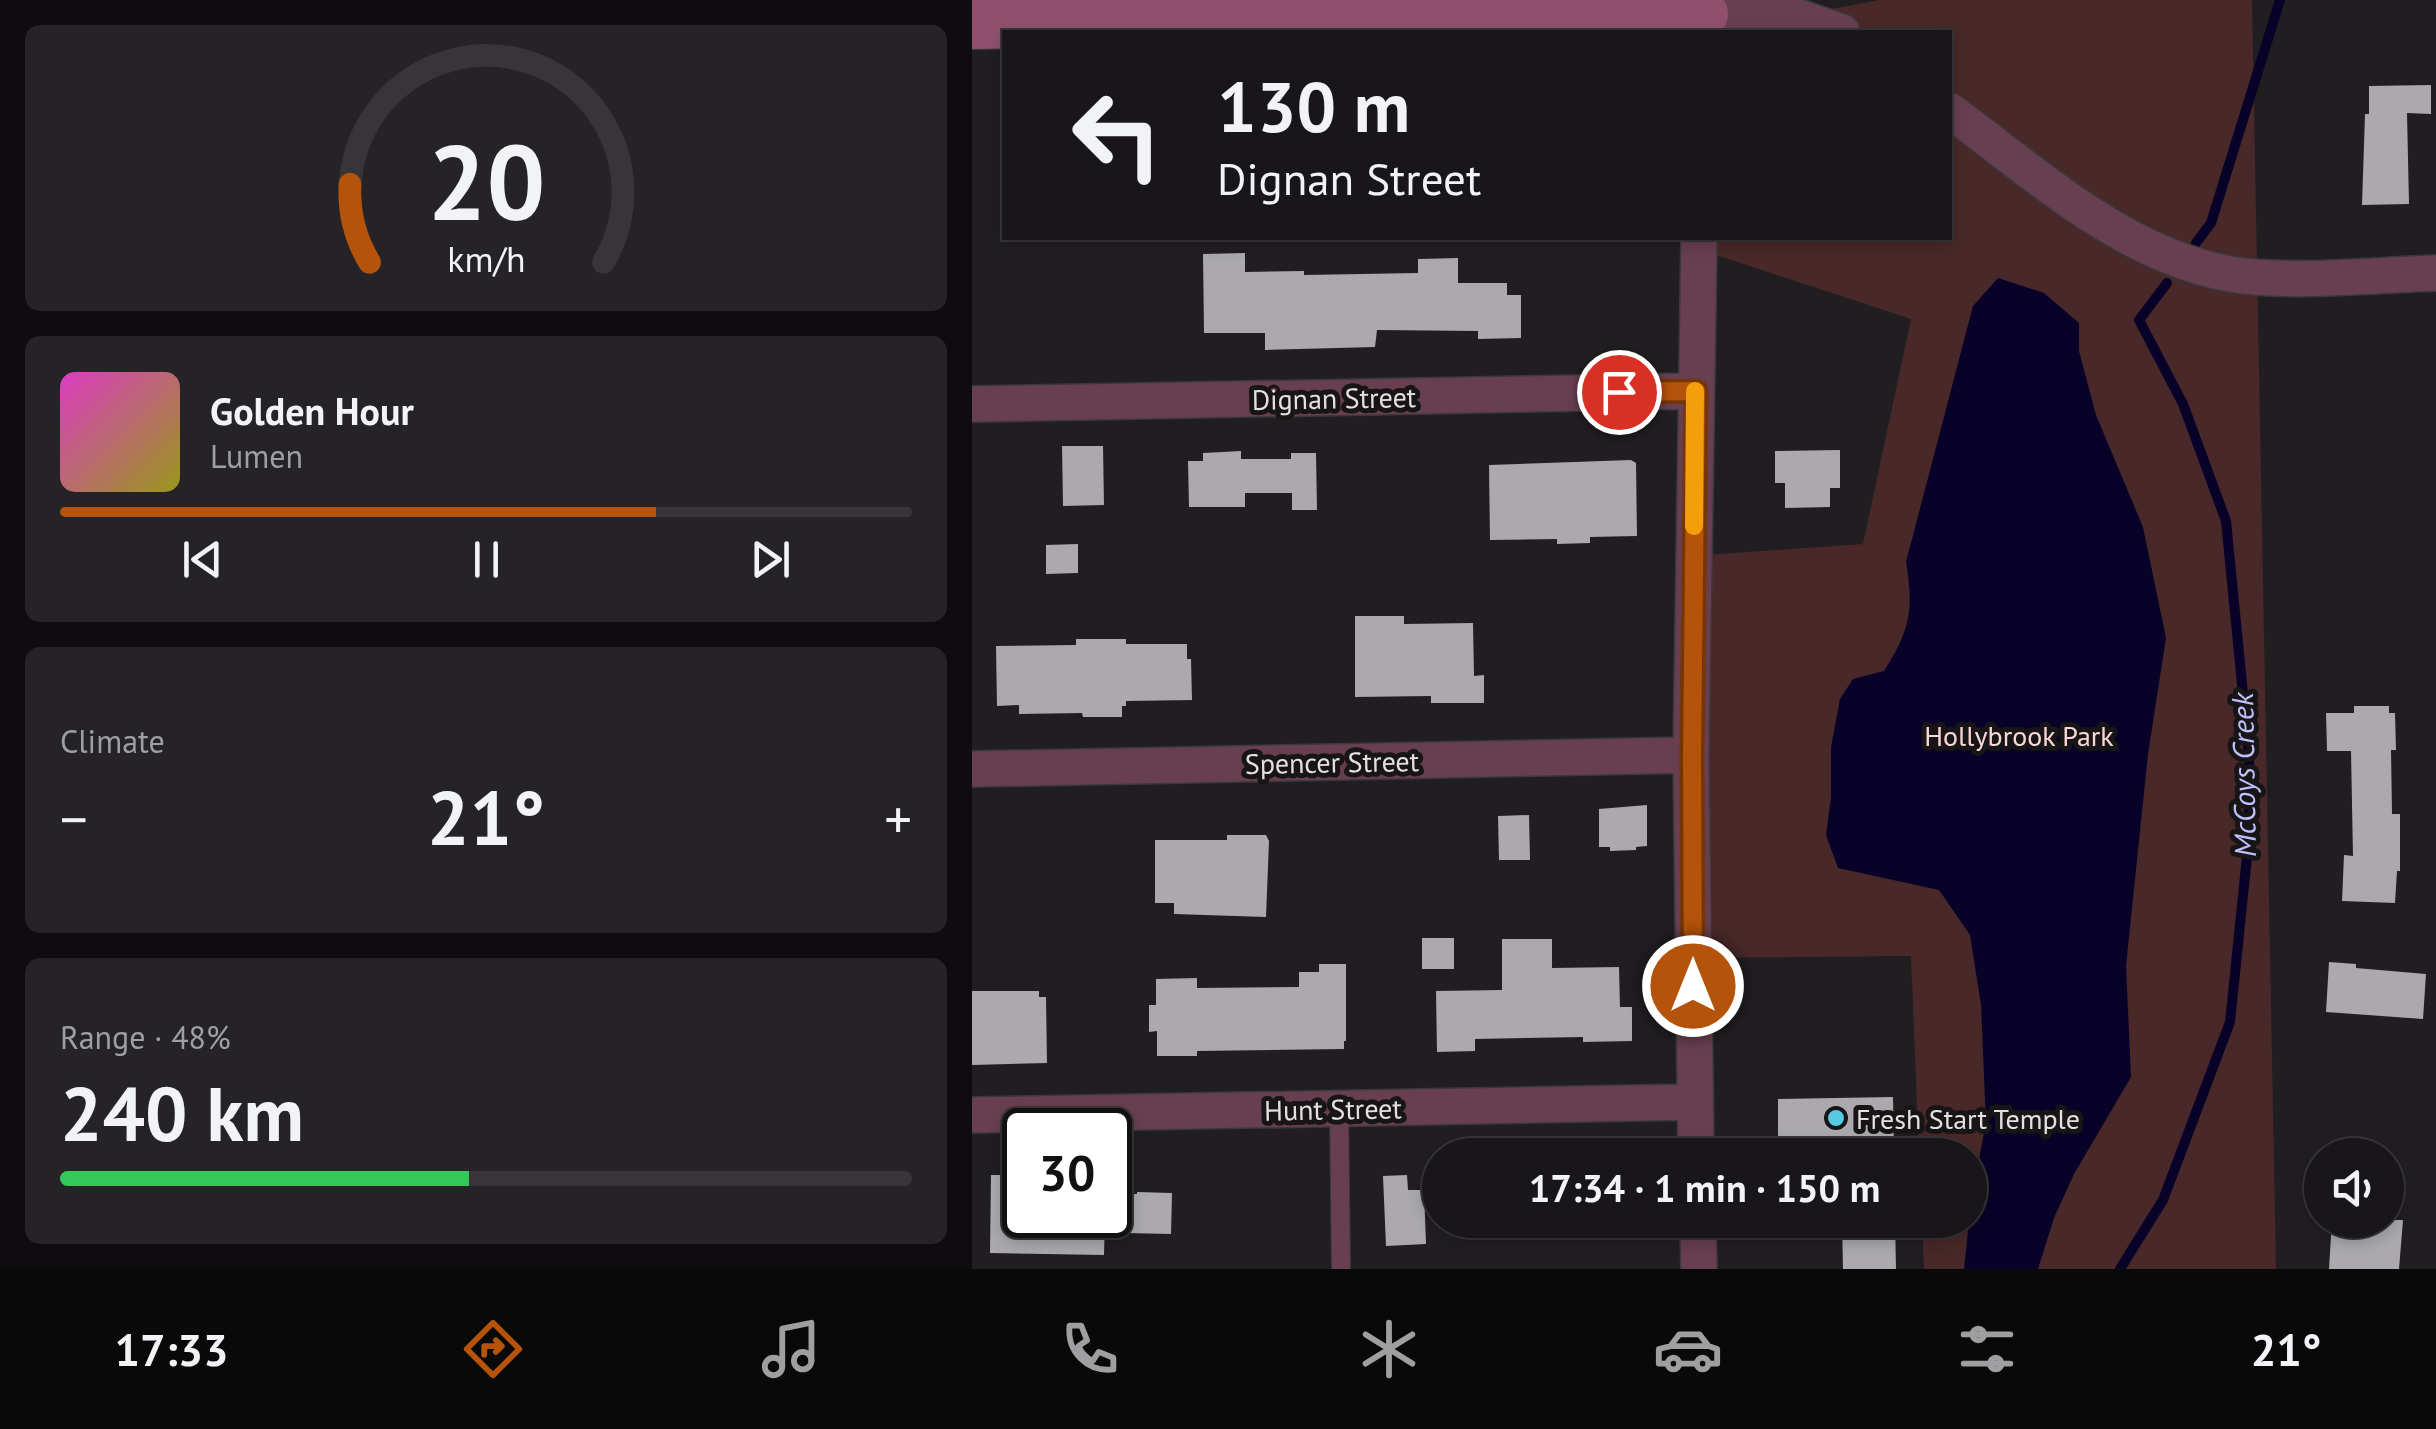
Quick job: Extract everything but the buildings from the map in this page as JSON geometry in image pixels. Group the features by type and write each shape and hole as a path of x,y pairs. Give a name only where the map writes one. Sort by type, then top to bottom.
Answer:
{"street":[{"path":"972,24 1787,13 1836,30"},
{"path":"1952,111 2098,218 2142,244 2192,265 2264,277 2436,273"},
{"path":"1695,1138 1692,755 1699,240"},
{"name":"Dignan Street","path":"972,404 1696,391"},
{"name":"Spencer Street","path":"972,769 1692,755"},
{"name":"Hunt Street","path":"972,1115 1694,1102"},
{"path":"1698,1238 1699,1269"}],"lane":[{"path":"1339,1108 1341,1269"}],"green space":[{"name":"Hollybrook Park","path":"1879,0 2252,0 2276,1269 1924,1269 1923,1238 1987,1238 1987,1138 1918,1138 1911,956 1706,958 1705,555 1863,544 1911,319 1713,254 1713,240 1952,240 1952,30 1721,30"}],"shaded area":[{"path":"1998,278 2044,293 2079,323 2079,351 2096,415 2143,527 2166,638 2148,754 2126,966 2131,1077 2074,1174 2054,1218 2038,1269 1964,1269 1967,1238 1987,1238 1981,1005 1970,935 1939,890 1838,868 1826,835 1831,747 1840,699 1853,679 1884,671 1900,644 1909,607 1906,562 1973,306"}],"waterway":[{"name":"McCoys Creek","path":"2196,243 2211,223 2280,0"},
{"name":"McCoys Creek","path":"2120,1269 2163,1200 2230,1022 2249,837 2249,755 2226,521 2183,404 2139,320 2167,283"}],"slow traffic":[{"path":"1694,526 1695,391"}],"place":[{"name":"Fresh Start Temple","path":"1836,1118"}],"route":[{"path":"1619,392 1696,391 1693,986"}]}
